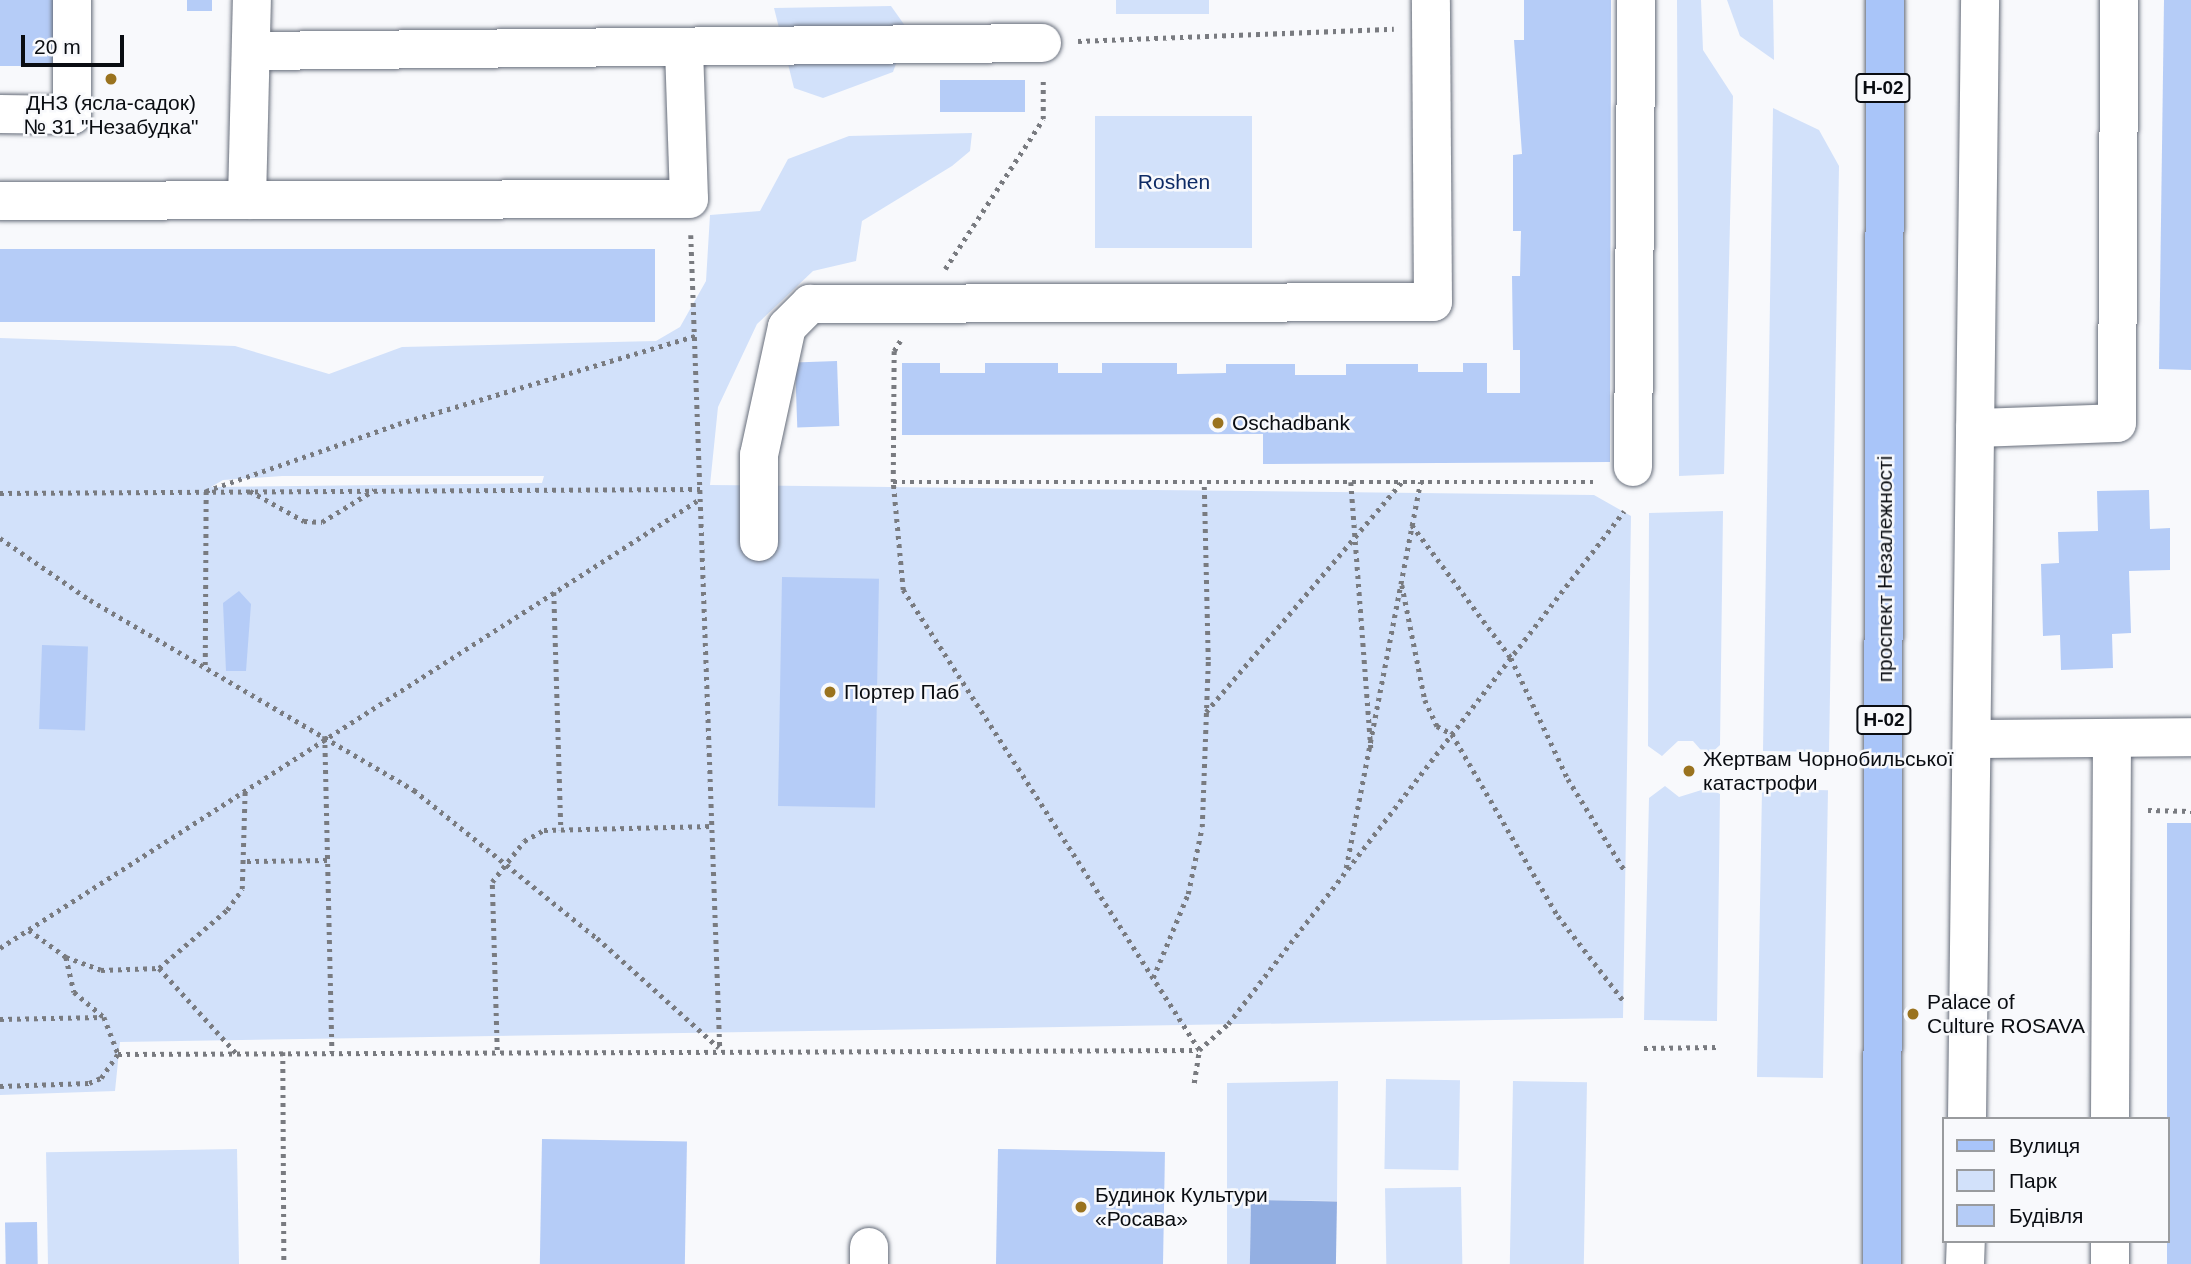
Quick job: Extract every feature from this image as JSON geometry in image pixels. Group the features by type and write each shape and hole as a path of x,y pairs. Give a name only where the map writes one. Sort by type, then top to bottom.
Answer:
{"main road":[{"name":"проспект Незалежності","path":"1882,1264 1885,0"}],"street":[{"path":"0,114 72,116 72,0"},
{"path":"247,200 252,0"},
{"path":"1633,467 1636,0"},
{"path":"1967,1117 1980,0"},
{"path":"1975,428 2117,423 2119,0"},
{"path":"759,542 759,455 787,327 810,304 1433,302 1431,14"},
{"path":"251,51 1042,43"},
{"path":"0,201 689,199 684,47"},
{"path":"1972,739 2191,737"},
{"path":"2110,1117 2112,738"},
{"path":"1965,1243 1965,1264"},
{"path":"2110,1243 2110,1264"}],"path":[{"path":"1199,1050 903,590 893,482 894,351 1043,119 1042,43 1431,14"},
{"path":"689,199 720,1049"},
{"path":"206,491 398,424 695,336"},
{"path":"893,482 1593,482"},
{"path":"1153,979 1188,894 1202,827 1206,712 1204,482"},
{"path":"1351,482 1357,535 1361,675 1371,756"},
{"path":"1206,712 1403,482"},
{"path":"1345,872 1371,756 1420,482"},
{"path":"249,491 304,521 322,522 376,489"},
{"path":"0,493 700,489"},
{"path":"205,666 206,491"},
{"path":"0,948 325,736 700,499"},
{"path":"1194,1083 1199,1050 1228,1024 1624,511"},
{"path":"1412,524 1511,658 1568,779 1625,871"},
{"path":"0,538 205,666 414,790 505,864 720,1049"},
{"path":"1402,585 1425,700 1437,726 1452,734 1558,916 1623,1000"},
{"path":"554,592 561,830"},
{"path":"325,736 332,1052"},
{"path":"29,930 66,957 101,970 159,968 227,911 242,890 247,861 245,789"},
{"path":"498,1051 492,882 524,841 561,830 712,826"},
{"path":"247,861 328,860"},
{"path":"66,957 74,992 104,1017 118,1054"},
{"path":"159,968 236,1053"},
{"path":"0,1019 104,1017"},
{"path":"1644,1048 1717,1047"},
{"path":"118,1054 720,1049 1199,1050"},
{"path":"283,1052 284,1264"},
{"path":"0,1086 89,1083 100,1078 118,1054"}],"green space":[{"path":"1116,0 1209,0 1209,14 1116,14"},
{"path":"1677,0 1701,0 1703,50 1733,96 1724,474 1679,476"},
{"path":"1727,0 1773,0 1774,60 1740,36"},
{"path":"891,6 908,30 893,72 823,98 794,88 774,8"},
{"path":"1773,108 1819,130 1839,166 1829,752 1763,751"},
{"name":"Roshen","path":"1095,116 1252,116 1252,248 1095,248"},
{"path":"972,133 970,151 952,166 862,221 856,261 813,271 757,324 718,407 710,485 1594,495 1631,516 1623,1018 120,1042 115,1091 0,1095 0,338 235,346 329,374 402,347 656,341 680,327 706,281 710,215 760,211 788,159 849,136","holes":["282,476 544,476 542,483 211,487 223,480"]},
{"path":"1723,511 1720,745 1707,757 1693,741 1678,741 1662,756 1648,746 1649,513"},
{"path":"1665,786 1679,797 1708,788 1720,794 1717,1021 1644,1020 1649,798"},
{"path":"1762,789 1828,790 1823,1078 1757,1077"},
{"path":"1386,1079 1460,1080 1458,1170 1384,1169"},
{"path":"1338,1081 1337,1201 1251,1200 1250,1264 1227,1264 1227,1083"},
{"path":"1513,1081 1587,1082 1584,1264 1510,1264"},
{"path":"237,1149 239,1264 48,1264 46,1152"},
{"path":"1461,1187 1462,1264 1386,1264 1385,1188"}],"water":[{"path":"1251,1200 1337,1202 1336,1264 1250,1264"}],"building":[{"path":"0,0 58,0 58,66 0,66"},
{"path":"187,0 212,0 212,11 187,11"},
{"path":"1524,0 1611,0 1610,462 1263,464 1263,434 902,435 902,363 940,363 940,373 985,373 985,363 1058,363 1058,373 1102,373 1102,363 1177,363 1177,374 1226,373 1226,364 1295,364 1295,375 1346,375 1346,364 1418,364 1418,372 1463,372 1463,363 1487,363 1487,393 1520,393 1520,350 1513,350 1512,276 1520,276 1521,231 1513,231 1513,155 1522,154 1514,40 1524,40"},
{"path":"2164,0 2191,0 2191,370 2159,369"},
{"path":"940,80 1025,80 1025,112 940,112"},
{"path":"0,249 655,249 655,322 0,322"},
{"path":"837,361 839,426 797,427 795,362"},
{"path":"2149,490 2150,529 2170,528 2170,570 2129,571 2131,633 2112,634 2113,668 2061,670 2060,635 2043,636 2041,564 2059,563 2058,532 2098,531 2097,491"},
{"name":"Портер Паб","path":"782,577 879,579 875,808 778,806"},
{"path":"239,591 251,604 246,671 226,671 223,603"},
{"path":"42,645 88,647 85,731 39,729"},
{"path":"2167,823 2191,823 2191,1264 2167,1264 2167,1243 2170,1243 2170,1117 2167,1117"},
{"path":"542,1139 687,1142 685,1264 540,1264"},
{"name":"Будинок Культури «Росава»","path":"998,1149 1165,1152 1163,1264 996,1264"},
{"path":"37,1222 38,1264 6,1264 5,1223"}],"place":[{"name":"ДНЗ (ясла-садок) № 31 \"Незабудка\"","path":"111,79"},
{"name":"Oschadbank","path":"1218,423"},
{"name":"Портер Паб","path":"830,692"},
{"name":"Жертвам Чорнобильської катастрофи","path":"1689,771"},
{"name":"Palace of Culture ROSAVA","path":"1913,1014"},
{"name":"Будинок Культури «Росава»","path":"1081,1207"}]}
